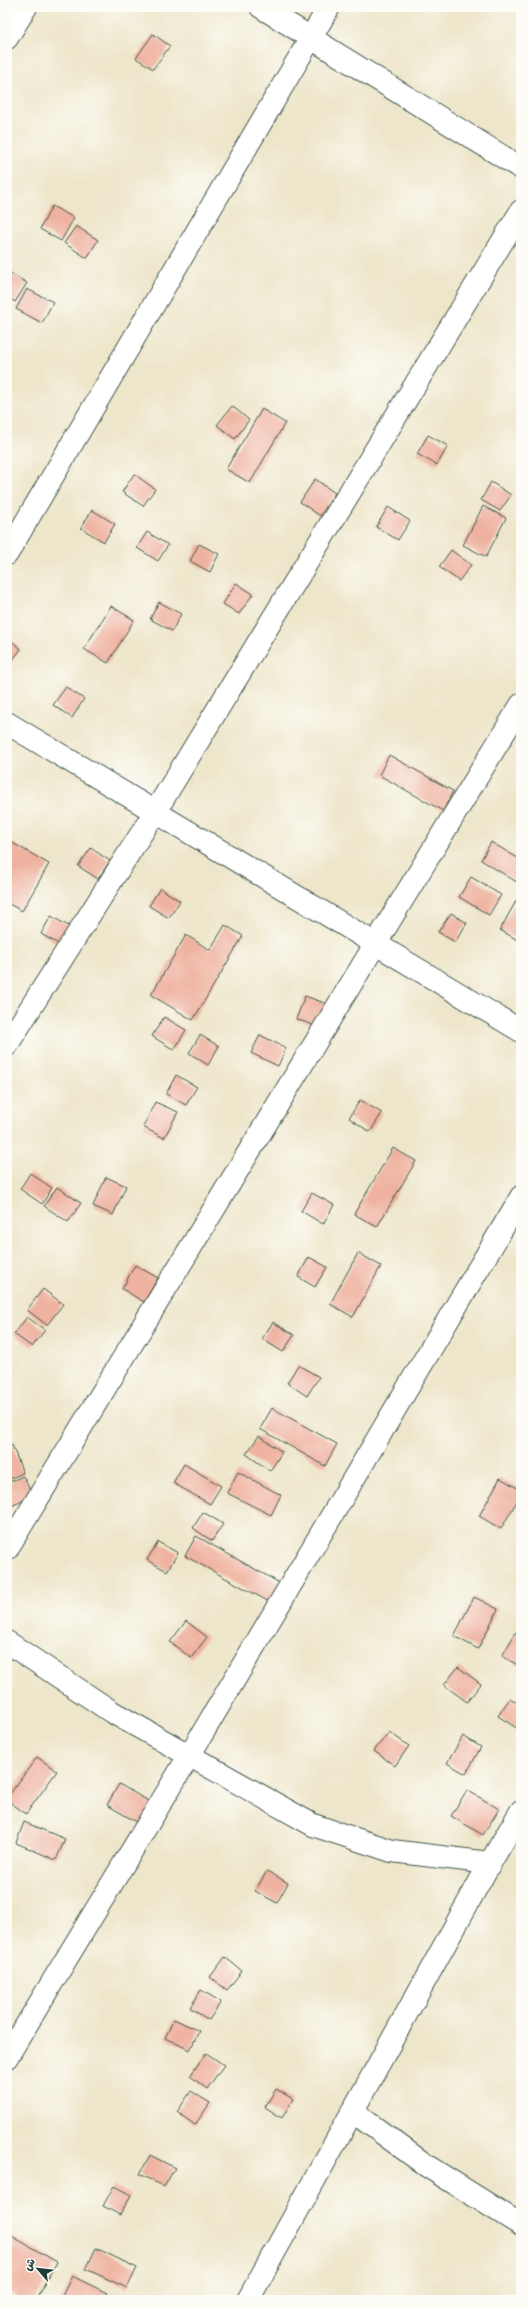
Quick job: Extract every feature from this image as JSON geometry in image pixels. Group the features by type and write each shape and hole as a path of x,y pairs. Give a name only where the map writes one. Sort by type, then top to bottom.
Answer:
{"street":[{"path":"7,38 26,7"},
{"path":"261,7 521,168"},
{"path":"7,554 329,7"},
{"path":"7,1045 155,812 521,211"},
{"path":"7,1549 521,705"},
{"path":"7,723 521,1031"},
{"path":"7,2057 189,1756 521,1197"},
{"path":"7,1642 112,1712 313,1825 392,1851 490,1863"},
{"path":"252,2296 352,2111 490,1863 521,1811"},
{"path":"352,2111 427,2166 521,2225"}],"building":[{"path":"153,34 170,46 153,69 136,58"},
{"path":"52,206 74,218 61,241 40,229"},
{"path":"76,226 98,240 87,258 64,243"},
{"path":"7,271 27,283 15,302 7,297"},
{"path":"27,289 53,302 42,323 16,309"},
{"path":"232,406 249,420 235,439 217,425"},
{"path":"262,409 285,423 250,483 226,469"},
{"path":"428,435 448,446 437,465 417,454"},
{"path":"134,474 155,489 143,506 122,492"},
{"path":"315,479 335,493 320,516 300,502"},
{"path":"491,482 511,495 500,511 481,500"},
{"path":"483,506 506,518 486,557 463,545"},
{"path":"388,507 410,521 398,540 376,527"},
{"path":"92,510 115,524 104,542 81,528"},
{"path":"147,532 168,545 158,561 137,548"},
{"path":"199,544 219,554 210,572 190,561"},
{"path":"451,550 471,565 459,581 439,567"},
{"path":"236,583 253,594 239,614 223,604"},
{"path":"159,602 181,614 172,631 150,619"},
{"path":"111,606 134,620 108,663 84,649"},
{"path":"7,637 21,649 7,667"},
{"path":"66,687 84,699 72,718 53,705"},
{"path":"389,755 453,791 443,811 379,775"},
{"path":"11,842 49,864 22,911 7,903 7,849"},
{"path":"491,842 521,860 520,884 481,860"},
{"path":"91,848 110,861 98,879 78,866"},
{"path":"471,877 501,895 489,915 459,897"},
{"path":"160,888 180,901 169,918 149,906"},
{"path":"521,892 521,942 500,930"},
{"path":"451,913 467,923 455,942 438,932"},
{"path":"51,916 72,928 62,946 41,934"},
{"path":"225,925 243,936 193,1020 151,995 186,935 210,950"},
{"path":"305,996 330,1005 322,1028 296,1019"},
{"path":"164,1017 186,1030 174,1050 152,1036"},
{"path":"200,1035 219,1046 208,1065 189,1053"},
{"path":"260,1035 286,1048 278,1066 251,1053"},
{"path":"176,1075 197,1087 186,1105 166,1094"},
{"path":"360,1100 382,1113 370,1132 349,1118"},
{"path":"155,1102 178,1112 164,1138 143,1127"},
{"path":"393,1148 416,1161 377,1227 354,1214"},
{"path":"30,1173 52,1188 42,1204 20,1189"},
{"path":"106,1177 126,1186 113,1215 93,1206"},
{"path":"57,1187 81,1203 68,1222 44,1206"},
{"path":"312,1193 334,1205 323,1224 301,1211"},
{"path":"358,1253 381,1266 353,1317 330,1304"},
{"path":"309,1257 327,1267 315,1287 298,1277"},
{"path":"135,1265 158,1278 144,1302 122,1289"},
{"path":"43,1289 63,1304 47,1325 27,1310"},
{"path":"27,1317 45,1330 32,1347 14,1334"},
{"path":"273,1322 294,1335 283,1352 262,1339"},
{"path":"298,1365 319,1377 307,1396 287,1383"},
{"path":"272,1408 337,1444 325,1466 260,1429"},
{"path":"259,1436 282,1452 270,1471 246,1454"},
{"path":"12,1445 23,1473 7,1480 7,1447"},
{"path":"184,1464 221,1486 210,1504 173,1483"},
{"path":"238,1472 281,1495 271,1515 227,1493"},
{"path":"23,1476 33,1496 7,1508 7,1483"},
{"path":"500,1478 521,1490 521,1494 501,1529 479,1516"},
{"path":"203,1512 223,1524 212,1541 193,1528"},
{"path":"196,1536 285,1586 275,1605 185,1556"},
{"path":"158,1542 178,1553 167,1571 147,1560"},
{"path":"474,1597 498,1609 478,1649 454,1636"},
{"path":"186,1621 207,1637 191,1658 170,1642"},
{"path":"516,1632 521,1635 521,1667 502,1656"},
{"path":"458,1667 481,1684 467,1702 444,1685"},
{"path":"510,1698 521,1705 521,1724 518,1729 498,1716"},
{"path":"389,1732 409,1746 395,1766 374,1751"},
{"path":"463,1736 481,1747 466,1774 447,1763"},
{"path":"37,1757 57,1771 26,1814 7,1800 7,1798"},
{"path":"119,1784 157,1806 145,1827 107,1805"},
{"path":"467,1790 499,1809 483,1835 451,1816"},
{"path":"24,1822 65,1839 56,1860 16,1843"},
{"path":"267,1871 288,1883 277,1903 255,1891"},
{"path":"225,1957 242,1971 227,1990 210,1977"},
{"path":"201,1990 221,2002 209,2020 190,2008"},
{"path":"174,2019 199,2031 190,2050 165,2038"},
{"path":"206,2053 224,2065 207,2089 190,2076"},
{"path":"276,2089 293,2099 282,2118 265,2107"},
{"path":"191,2091 210,2103 195,2125 177,2112"},
{"path":"150,2155 175,2168 164,2187 140,2174"},
{"path":"114,2186 131,2195 120,2215 103,2206"},
{"path":"8,2234 57,2262 35,2300 23,2300 7,2291"},
{"path":"96,2248 137,2268 127,2288 86,2269"},
{"path":"72,2276 107,2293 103,2300 60,2300"}]}
